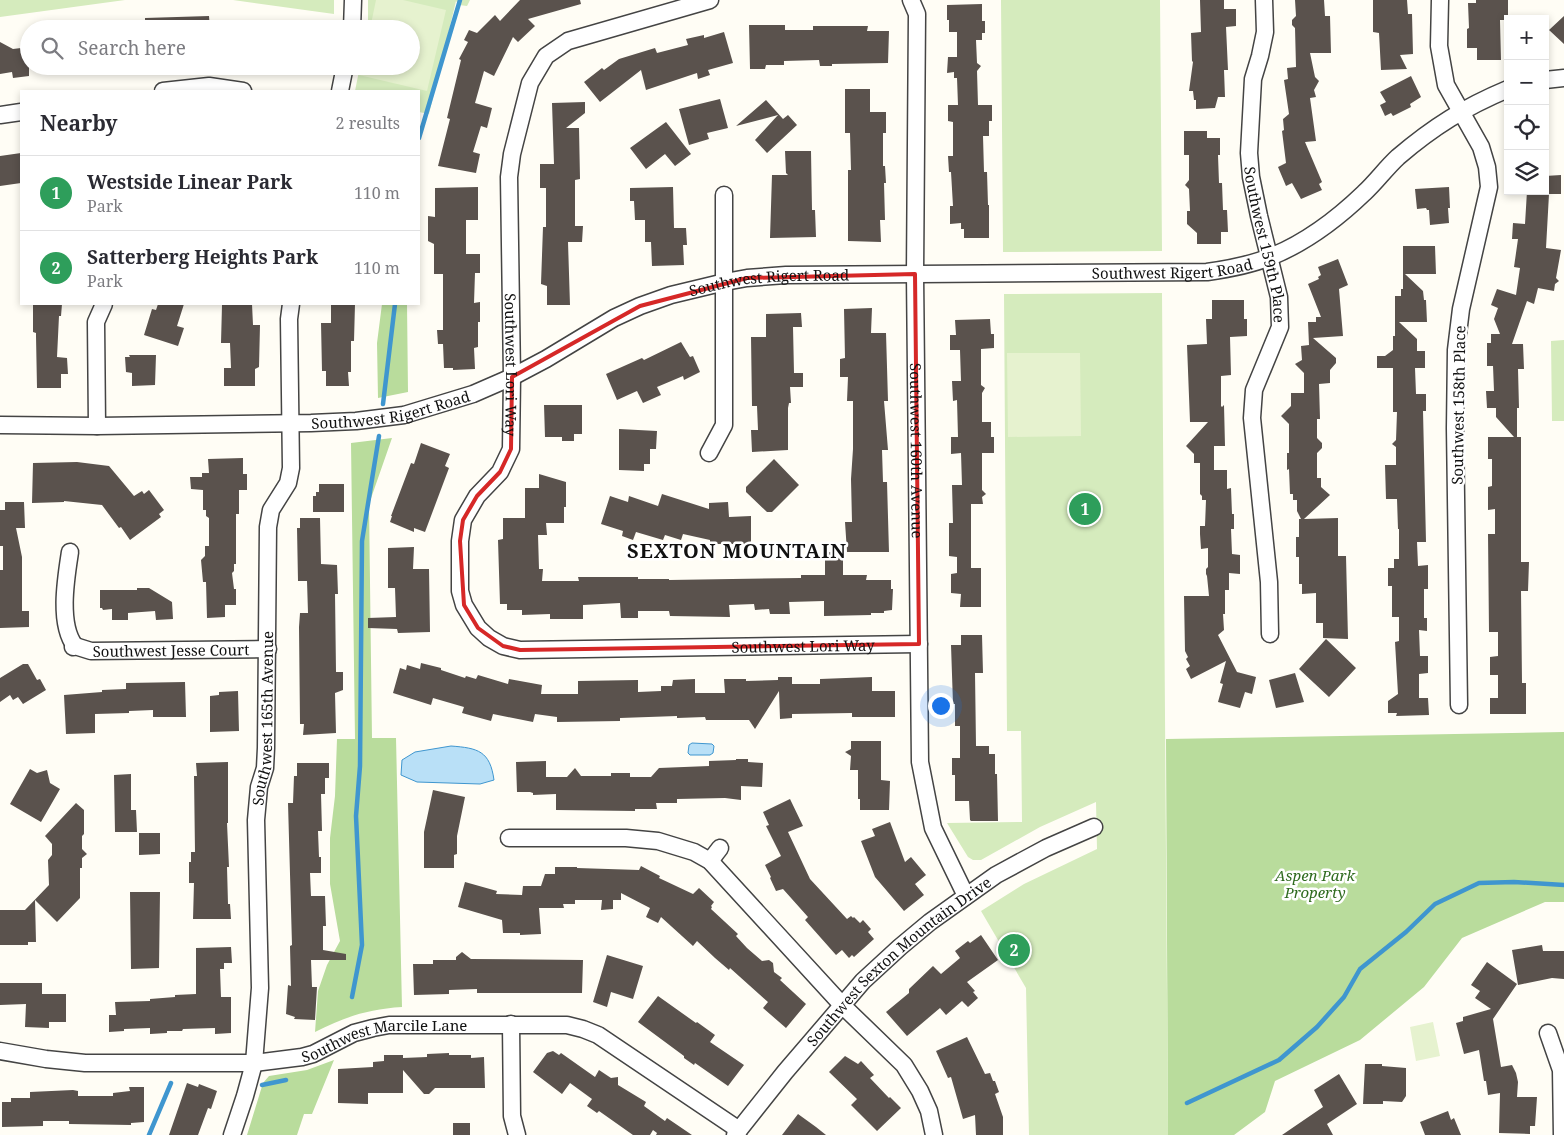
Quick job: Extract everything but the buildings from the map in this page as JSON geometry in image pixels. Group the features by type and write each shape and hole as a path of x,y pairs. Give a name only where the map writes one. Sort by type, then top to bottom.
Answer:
{"street":[{"path":"352,20 353,0"},
{"name":"Southwest Lori Way","path":"710,0 568,41 546,56 530,83 512,154 509,177 512,377 511,449 500,472 477,496 463,520 460,542 460,591 464,605 478,628 489,638 503,646 520,650 919,644"},
{"name":"Southwest 160th Avenue","path":"911,0 917,14 915,274 920,762 933,828 966,896"},
{"name":"Southwest 159th Place","path":"1264,0 1265,32 1253,79 1248,153 1259,216 1280,298 1280,327 1254,390 1252,418 1269,582 1270,634"},
{"name":"Southwest 158th Place","path":"1440,0 1438,46 1446,85 1481,147 1488,168 1489,187 1461,309 1456,350 1455,428 1459,705"},
{"path":"340,90 344,75"},
{"path":"1549,80 1564,78"},
{"path":"171,90 209,86 236,90"},
{"name":"Southwest Rigert Road","path":"0,425 97,426 291,423 356,421 404,415 473,394 512,377 546,359 605,323 640,306 671,295 747,278 786,274 1207,272 1236,267 1270,257 1305,240 1335,218 1365,192 1396,158 1437,126 1460,111 1504,91"},
{"path":"0,115 20,112"},
{"path":"709,453 724,425 724,195"},
{"path":"97,426 96,322 104,305"},
{"name":"Southwest 165th Avenue","path":"232,1135 254,1063 260,988 256,820 259,787 265,768 268,649 268,527 271,510 288,483 291,468 289,319 291,305"},
{"name":"Southwest Jesse Court","path":"70,552 66,580 65,622 70,640 74,646 91,651 268,649"},
{"name":"Southwest Sexton Mountain Drive","path":"737,1132 863,981 900,947 996,875 1046,848 1094,827"},
{"path":"508,838 626,838 658,841 694,852 710,861 843,1006 904,1065 929,1111 934,1135"},
{"path":"710,861 720,848"},
{"path":"511,1024 512,1116 517,1135"},
{"name":"Southwest Marcile Lane","path":"0,1051 46,1060 85,1063 254,1063 313,1054 354,1033 381,1026 511,1024 567,1026 583,1029 598,1035 737,1132"},
{"path":"1548,1033 1561,1070 1562,1135"}],"highlighted area":[{"path":"915,274 919,644 520,650 503,646 478,628 464,605 460,541 463,520 477,496 500,472 511,449 512,377 640,306 747,278"}],"green space":[{"path":"0,0 125,0 0,17"},
{"path":"233,0 334,0 334,14"},
{"path":"368,0 470,0 467,6 459,5 456,1 429,114 420,112 420,90 355,90 358,75 420,75 420,20 368,20"},
{"path":"376,0 403,0 446,10 427,91 359,75 420,75 420,20 372,20"},
{"path":"1001,0 1160,0 1162,251 1003,252"},
{"path":"1162,293 1168,1135 1029,1135 1026,988 981,911 1024,884 1097,849 1096,802 1040,827 981,860 973,860 968,857 947,823 1022,822 1021,731 1007,731 1004,294"},
{"path":"382,305 407,305 408,392 378,398 377,343"},
{"path":"1564,340 1564,421 1552,421 1551,341"},
{"path":"1007,353 1080,353 1081,436 1008,437"},
{"path":"392,438 369,504 372,738 396,738 402,1007 357,1015 315,1032 318,991 327,965 340,941 330,884 330,838 335,796 337,739 355,739 351,443"},
{"name":"Aspen Park Property","path":"1564,732 1564,902 1545,902 1462,938 1424,987 1360,1040 1275,1081 1265,1112 1234,1135 1168,1135 1166,739"},
{"path":"1433,1022 1440,1056 1416,1061 1410,1027"},
{"path":"334,1060 312,1114 304,1114 297,1135 247,1135 263,1083 269,1076 307,1070"}],"water":[{"path":"692,743 712,744 714,746 713,753 710,755 690,755 688,753 689,745"},
{"path":"451,746 469,748 481,753 489,763 494,780 480,784 417,782 401,775 402,760 415,752"}],"waterway":[{"path":"420,135 460,0"},
{"path":"383,404 395,305"},
{"path":"352,997 362,945 356,816 360,766 362,541 379,436"},
{"path":"1187,1103 1279,1060 1317,1027 1344,997 1360,969 1406,932 1435,904 1479,883 1514,882 1564,885"},
{"path":"262,1085 286,1080"},
{"path":"149,1135 171,1083"}],"place":[{"name":"Westside Linear Park","path":"1085,509"},
{"name":"Satterberg Heights Park","path":"1014,950"}],"district":[{"name":"SEXTON MOUNTAIN","path":"737,550"}]}
